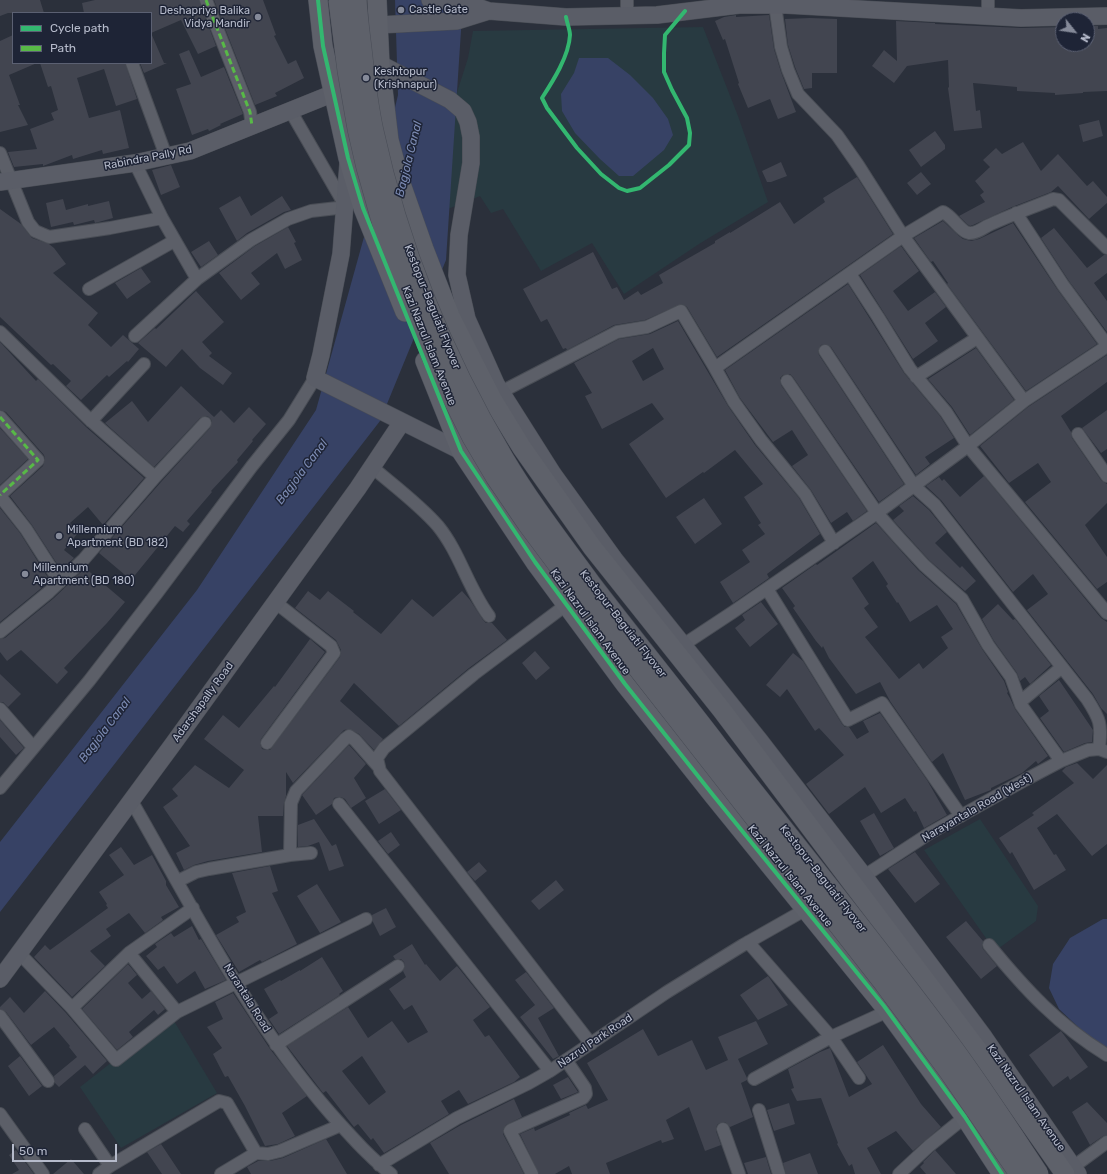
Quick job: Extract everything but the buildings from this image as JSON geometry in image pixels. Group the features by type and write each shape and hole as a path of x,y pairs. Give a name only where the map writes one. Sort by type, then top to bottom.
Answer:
{"main road":[{"name":"Kazi Nazrul Islam Avenue","path":"318,0 323,46 348,158 363,208 462,451 535,562 625,684 888,1011 965,1117 1002,1174"},
{"name":"Kestopur-Baguiati Flyover","path":"338,0 356,129 383,228 432,358 472,438 495,477 527,524 577,591 888,989 949,1072 1019,1174"},
{"name":"Kestopur-Baguiati Flyover","path":"357,0 374,129 401,231 422,290 444,344 474,405 505,459 534,505 603,598 908,986 952,1046 1039,1174"},
{"name":"Kazi Nazrul Islam Avenue","path":"377,0 380,64 389,140 400,181 450,316 492,398 526,454 587,541 721,709 762,764 859,880 983,1057 1072,1172"},
{"path":"843,956 889,921"}],"street":[{"path":"206,0 250,112 252,126"},
{"path":"430,0 460,1 566,17 627,8 657,15 694,5 782,4 988,8 1021,18 1107,16"},
{"path":"782,4 781,47 788,70 798,94 837,135 903,236 1024,401"},
{"path":"378,24 457,21 488,5"},
{"path":"132,64 166,156"},
{"name":"Kazi Nazrul Islam Avenue","path":"380,64 450,100 463,112 468,122 471,137 471,163 459,235 457,275 466,319 496,384 558,481 616,560 765,747 859,880"},
{"name":"Rabindra Pally Rd","path":"5,181 135,163 190,151 334,93"},
{"path":"290,110 346,207"},
{"path":"0,153 5,181 28,222 36,231 49,237 110,228 162,218"},
{"path":"0,788 89,680 157,593 252,466 289,420 318,379 321,355 341,254 346,207 348,158"},
{"path":"135,163 174,241 197,279"},
{"path":"715,368 903,236 943,212 949,214 963,230 969,233 975,232 1016,213 1053,199 1059,200 1107,248"},
{"path":"135,336 197,279 251,240 288,219 310,211 346,207"},
{"path":"683,645 877,513 968,446 1024,401 1107,346 1055,273 1016,213"},
{"path":"89,290 174,241"},
{"path":"850,274 916,377 946,412 968,446 1107,613"},
{"path":"501,392 617,332 647,327 681,310 734,402 761,440 805,494 834,543"},
{"path":"0,332 91,421 155,478"},
{"path":"916,377 977,338"},
{"path":"825,351 914,486 935,505 1062,667 1096,713 1101,725 1103,750"},
{"path":"91,421 144,364"},
{"path":"318,379 462,451"},
{"path":"787,381 877,513 924,564 962,599 988,645 1011,678 1020,702 1061,761"},
{"path":"0,417 38,460 0,495 26,529 60,582"},
{"name":"Adarshapally Road","path":"0,979 358,488 372,467 395,418"},
{"path":"0,632 60,582 84,559 204,423"},
{"path":"1078,434 1107,476"},
{"path":"372,467 438,526 454,552 478,602 489,616"},
{"path":"767,589 848,720 882,703 961,816"},
{"path":"267,743 334,653 331,646 276,602"},
{"path":"378,766 377,758 384,748 474,674 566,605"},
{"path":"1020,702 1062,667"},
{"path":"0,708 33,747"},
{"path":"290,855 291,803 296,791 349,736 355,740 378,766 591,1044"},
{"name":"Narayantala Road (West)","path":"805,909 859,880 930,833 1061,761 1088,750 1103,750"},
{"name":"Narantala Road","path":"131,800 237,983 276,1045 341,1125 379,1165 391,1174"},
{"path":"339,804 550,1071"},
{"path":"178,881 196,872 209,869 290,855 311,853"},
{"path":"72,1008 129,954 193,908"},
{"name":"Nazrul Park Road","path":"379,1165 457,1118 529,1083 550,1071 667,992 805,909"},
{"path":"19,953 72,1008 116,1060 177,1012 366,919"},
{"path":"748,942 831,1037 859,1078"},
{"path":"989,945 1012,974 1040,1003 1087,1043 1107,1055"},
{"path":"129,954 177,1012"},
{"path":"276,1045 398,966"},
{"path":"754,1079 831,1037 888,1011"},
{"path":"0,1016 48,1081"},
{"path":"532,1174 510,1132 511,1130 583,1098 586,1094 585,1088 566,1060"},
{"path":"99,1174 219,1101 227,1103 256,1153"},
{"path":"759,1110 779,1174"},
{"path":"0,1114 43,1174"},
{"path":"899,1174 929,1146 965,1117"},
{"path":"221,1174 256,1153 268,1154 280,1151 341,1125"},
{"path":"85,1129 110,1166"},
{"path":"723,1129 739,1174"},
{"path":"1072,1172 1107,1142"}],"shaded area":[{"path":"703,27 738,116 768,202 699,244 624,294 592,243 541,271 503,209 491,213 480,196 423,219 446,127 468,58 473,31"},
{"path":"980,819 1038,906 1036,921 995,951 924,850"},
{"path":"171,1016 217,1093 121,1148 80,1087"}],"water":[{"name":"Bagjola Canal","path":"395,0 463,0 446,260 380,421 0,912 0,842 197,590 316,410 364,237 398,95"},
{"path":"579,58 608,58 630,75 653,98 668,119 673,135 664,150 633,176 619,176 600,159 575,133 562,111 561,94 574,73"},
{"path":"1103,919 1107,919 1107,1054 1059,1009 1049,988 1053,964 1070,938"}],"marked path":[{"path":"206,0 250,112 252,126"},
{"path":"0,417 38,460 0,495"}],"cycle path":[{"path":"318,0 323,46 348,158 363,208 461,451 535,562 625,684 884,1006 965,1117 1002,1174"},
{"path":"566,17 570,31 567,51 560,68 542,98 547,108 577,148 601,174 619,188 627,191 640,188 669,165 689,145 690,133 687,118 664,72 665,35 685,11"}],"place":[{"name":"Castle Gate","path":"401,10"},
{"name":"Deshapriya Balika Vidya Mandir","path":"258,17"},
{"name":"Keshtopur (Krishnapur)","path":"366,78"},
{"name":"Millennium Apartment (BD 182)","path":"59,536"},
{"name":"Millennium Apartment (BD 180)","path":"25,574"}]}
